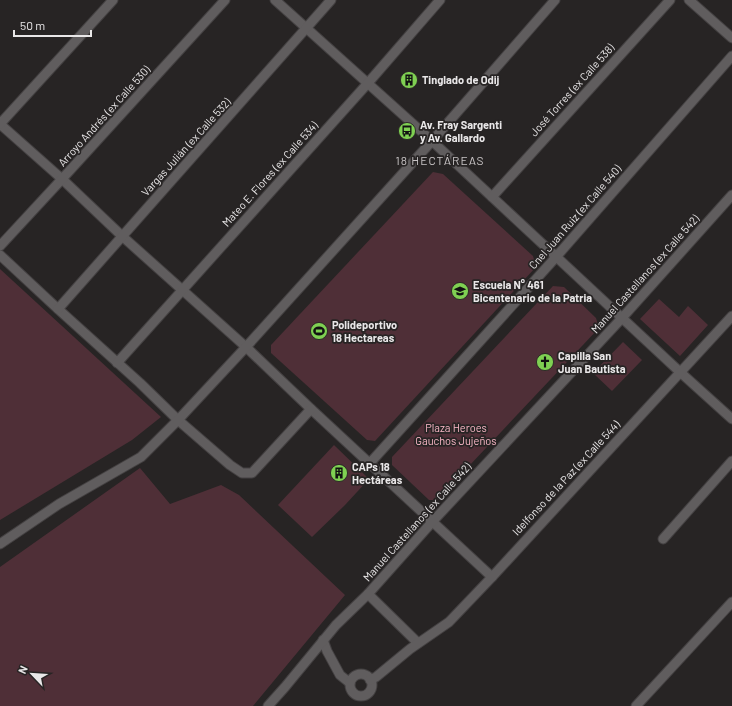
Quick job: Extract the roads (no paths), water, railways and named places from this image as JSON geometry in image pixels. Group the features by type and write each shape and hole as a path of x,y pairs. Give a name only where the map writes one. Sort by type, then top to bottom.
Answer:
{"street":[{"path":"113,0 0,124 246,347 492,577"},
{"name":"Arroyo Andrés (ex Calle 530)","path":"0,246 225,0"},
{"path":"275,0 368,83 732,419"},
{"name":"Vargas Julián (ex Calle 532)","path":"58,309 331,0"},
{"name":"Mateo E. Flores (ex Calle 534)","path":"117,363 368,83 440,0"},
{"path":"0,544 59,504 141,457 178,420 246,347 432,142 555,0"},
{"name":"José Torres (ex Calle 538)","path":"492,197 670,0"},
{"path":"689,0 732,38"},
{"name":"Cnel Juan Ruiz (ex Calle 540)","path":"370,463 556,257 732,56"},
{"name":"Manuel Castellanos (ex Calle 542)","path":"268,706 336,624 368,594 433,521 622,318 732,195"},
{"path":"0,255 140,383 178,420 230,465 242,473 252,473 311,409"},
{"name":"Idelfonso de la Paz (ex Calle 544)","path":"370,680 376,677 414,646 449,622 732,316"},
{"path":"664,539 732,461"},
{"path":"368,594 414,646"},
{"path":"637,705 732,602"},
{"path":"323,640 327,651 340,675 350,683"},
{"path":"357,675 364,675 370,680 370,690 362,696 355,695 351,690 350,683 357,675"}],"place":[{"name":"Tinglado de Odij","path":"409,80"},
{"name":"Av. Fray Sargenti y Av. Gallardo","path":"407,131"},
{"name":"Escuela N° 461 Bicentenario de la Patria","path":"460,291"},
{"name":"Polideportivo 18 Hectareas","path":"319,331"},
{"name":"Capilla San Juan Bautista","path":"545,362"},
{"name":"CAPs 18 Hectáreas","path":"339,473"}],"district":[{"name":"18 HECTÁREAS","path":"440,161"}],"park label":[{"name":"Plaza Heroes Gauchos Jujeños","path":"456,434"}]}
